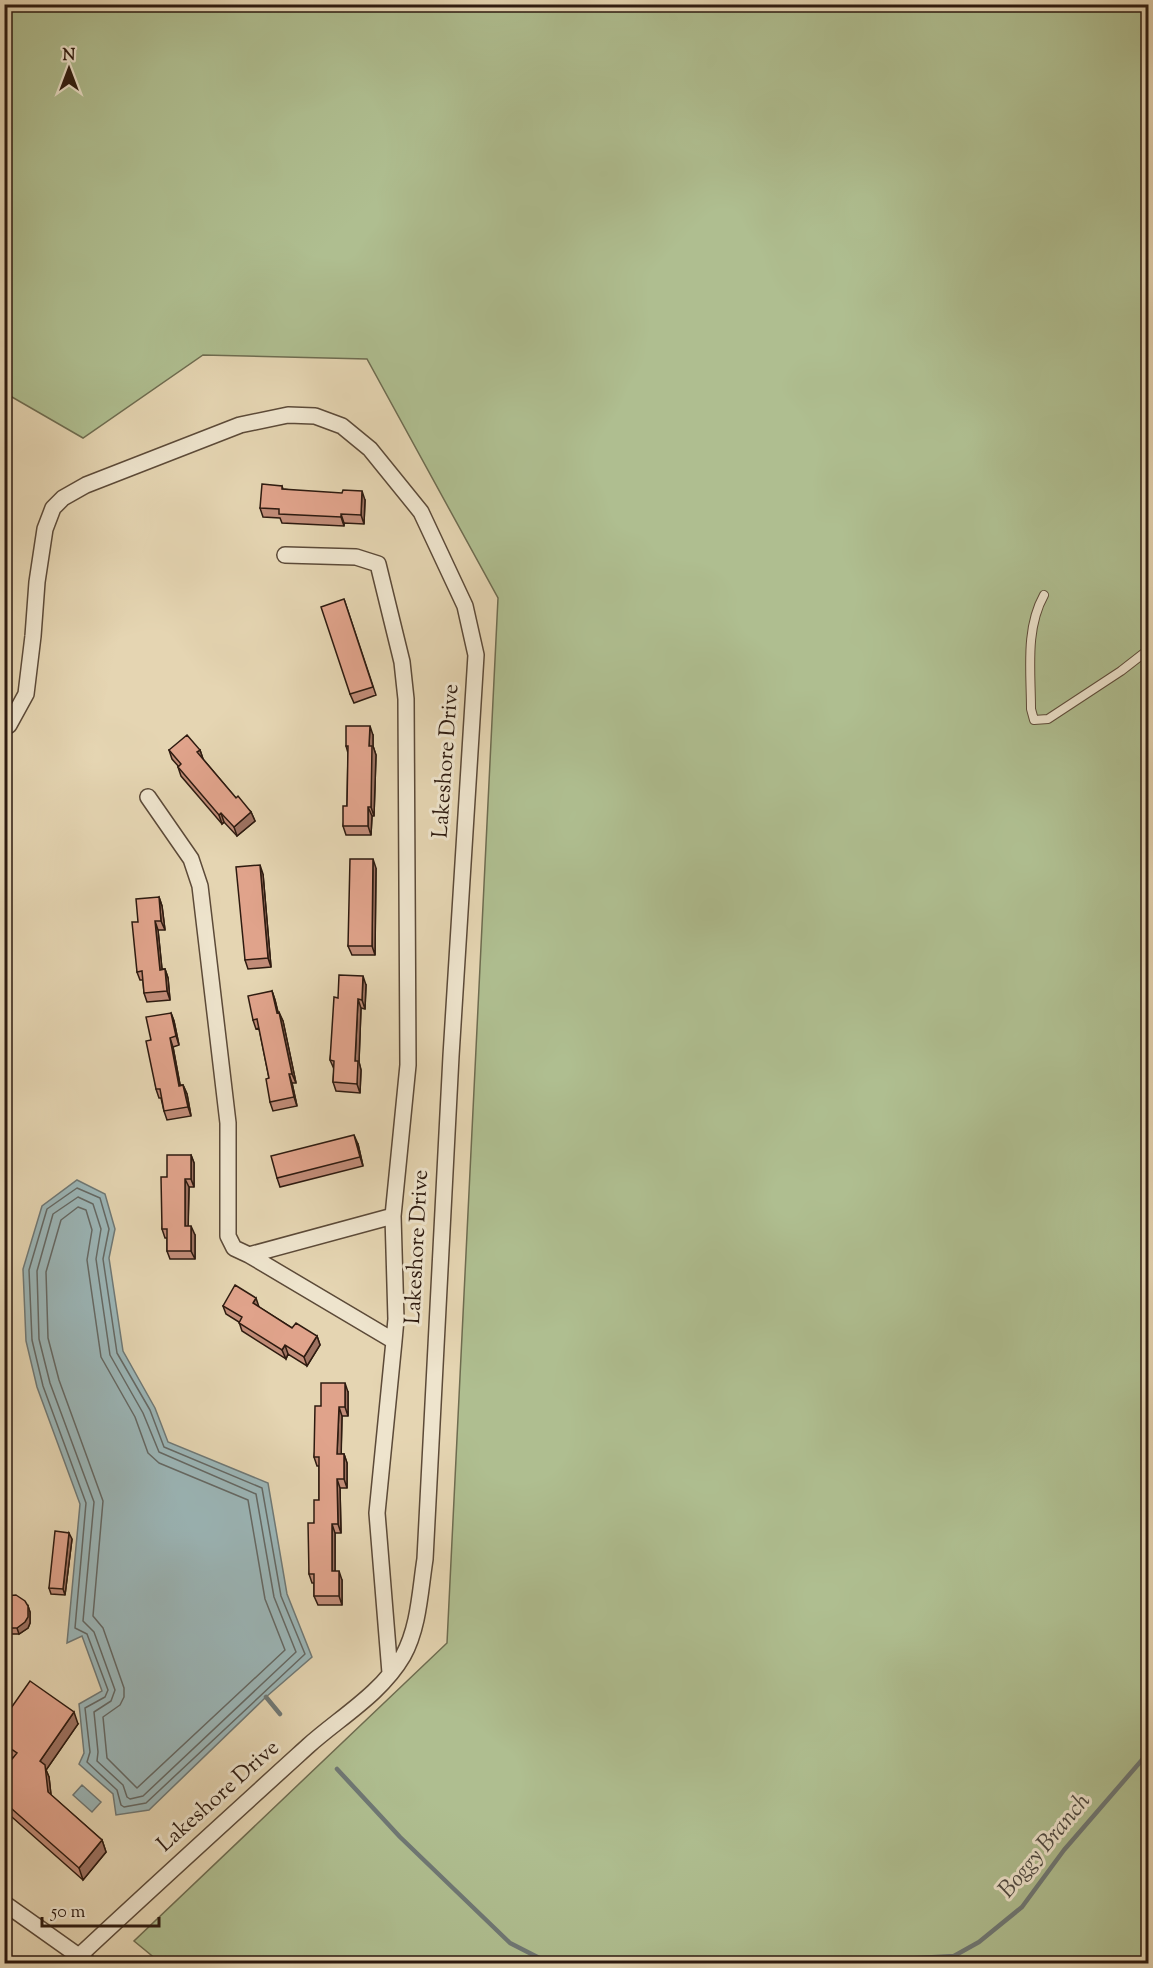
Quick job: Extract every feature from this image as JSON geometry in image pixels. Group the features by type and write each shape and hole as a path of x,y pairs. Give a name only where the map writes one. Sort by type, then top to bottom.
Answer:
{"street":[{"name":"Lakeshore Drive","path":"4,728 9,725 26,694 37,582 45,529 53,508 63,498 86,485 240,426 288,415 315,416 342,426 370,449 421,512 465,606 476,656 451,1056 425,1559 417,1620 403,1655 382,1684 308,1746 85,1960"},
{"name":"Lakeshore Drive","path":"285,555 356,557 378,564 402,662 406,699 408,1065 393,1216 396,1319 377,1513 390,1673"},
{"name":"Lakeshore Drive","path":"148,797 191,859 200,886 228,1123 228,1236 234,1248 394,1341"},
{"name":"Lakeshore Drive","path":"249,1255 393,1216"},
{"path":"4,1903 85,1960"}],"lane":[{"path":"1044,595 1036,611 1032,633 1030,709 1034,720 1048,720 1149,650"}],"green space":[{"path":"5,5 1148,5 1148,1963 162,1964 134,1941 447,1643 498,598 367,359 203,355 83,438 5,393"}],"water":[{"path":"77,1180 105,1194 115,1229 109,1258 123,1351 155,1408 168,1442 268,1483 287,1594 312,1657 266,1697 149,1810 116,1815 113,1794 79,1764 84,1753 79,1704 102,1691 82,1636 67,1643 80,1504 37,1387 26,1341 23,1269 42,1206"},
{"path":"82,1785 101,1802 92,1812 73,1795"}],"building":[{"path":"262,484 282,486 282,489 342,493 343,490 362,491 361,515 341,514 341,517 279,514 279,509 260,508"},
{"path":"344,599 373,687 350,694 321,607"},
{"path":"346,726 370,726 371,807 368,807 368,826 343,826 343,806 347,806"},
{"path":"187,735 200,750 197,752 251,812 234,827 221,813 219,815 178,767 181,764 169,750"},
{"path":"350,859 373,859 372,946 348,946"},
{"path":"260,865 268,958 245,960 236,867"},
{"path":"159,897 161,921 155,921 160,970 165,969 167,991 144,993 142,971 137,972 132,922 138,922 136,899"},
{"path":"339,975 363,976 362,1000 358,999 355,1061 358,1061 357,1084 333,1082 334,1061 330,1060 334,997 338,998"},
{"path":"272,991 277,1013 279,1012 292,1074 289,1074 294,1097 270,1102 266,1079 269,1078 257,1019 253,1020 248,996"},
{"path":"171,1013 176,1036 170,1038 179,1086 183,1085 188,1107 164,1111 160,1089 156,1089 146,1041 151,1040 146,1017"},
{"path":"354,1135 360,1157 277,1178 271,1156"},
{"path":"167,1155 191,1155 191,1179 185,1179 185,1226 191,1226 191,1251 167,1251 167,1229 162,1229 161,1177 167,1177"},
{"path":"235,1285 256,1298 253,1303 292,1328 296,1323 317,1336 304,1357 285,1345 282,1350 239,1323 242,1317 223,1306"},
{"path":"321,1383 345,1383 345,1407 339,1407 337,1454 344,1454 344,1479 337,1479 338,1524 332,1524 332,1571 339,1571 339,1596 314,1596 314,1574 309,1574 308,1523 314,1523 314,1500 319,1500 319,1457 314,1457 315,1406 321,1406"},
{"path":"55,1531 69,1533 63,1589 49,1588"},
{"path":"16,1595 28,1606 28,1617 17,1628 5,1628 4,1596"},
{"path":"30,1681 74,1712 40,1761 45,1765 48,1792 102,1840 79,1868 4,1802 4,1769 17,1753 4,1744 4,1718"}],"waterway":[{"path":"266,1697 280,1714"},
{"name":"Boggy Branch","path":"890,1964 901,1959 954,1956 979,1942 1022,1907 1064,1850 1148,1753"},
{"path":"337,1769 400,1837 510,1943 551,1964"}]}
